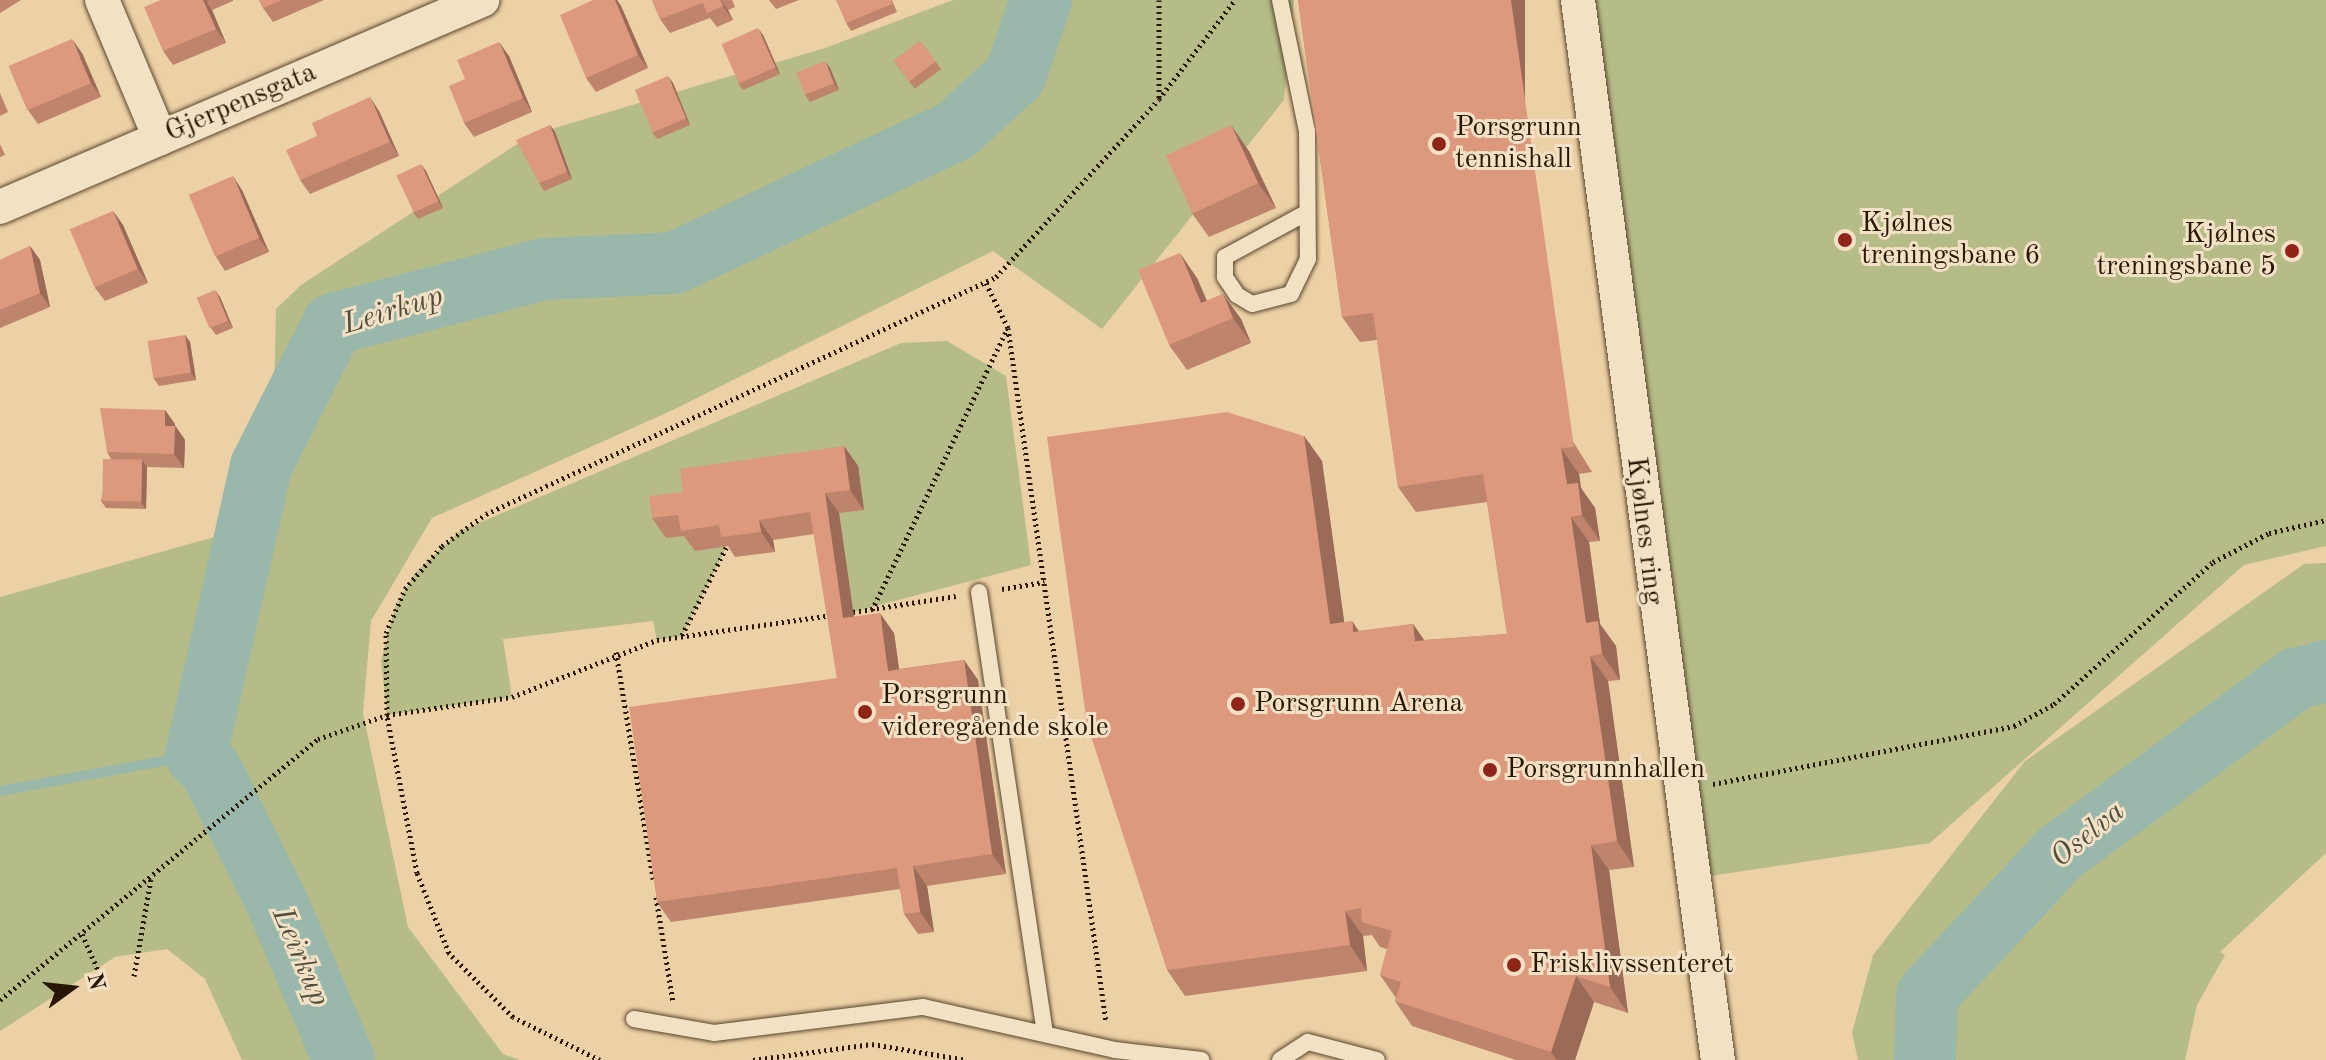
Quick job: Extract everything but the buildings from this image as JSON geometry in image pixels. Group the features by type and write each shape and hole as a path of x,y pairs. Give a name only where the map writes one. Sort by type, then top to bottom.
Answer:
{"street":[{"path":"102,0 160,138"},
{"name":"Gjerpensgata","path":"0,207 482,0"},
{"name":"Kjølnes ring","path":"1578,0 1677,789 1718,1060"}],"lane":[{"path":"1280,0 1307,131 1304,280 1272,302 1252,304 1237,295 1225,277 1225,257 1304,214"},
{"path":"979,592 1044,1029"},
{"path":"634,1019 678,1030 923,1007 1044,1029 1115,1050 1201,1060"},
{"path":"1280,1060 1308,1042 1377,1060"}],"path":[{"path":"1159,0 1159,99"},
{"path":"600,1060 513,1017 449,953 417,873 387,715 381,661 395,607 427,560 460,531 986,283 1028,249 1159,99 1235,0"},
{"path":"986,283 1008,328 1101,1006 1115,1050"},
{"path":"872,610 1008,328"},
{"path":"1677,789 2014,726 2054,704 2213,562 2269,533 2326,520"},
{"path":"682,636 727,546"},
{"path":"853,612 1044,582"},
{"path":"0,1000 318,739 387,715 512,697 616,652 682,636 836,615"},
{"path":"616,652 678,1030"},
{"path":"134,976 151,878"},
{"path":"82,934 102,979"},
{"path":"753,1060 872,1044 967,1060"}],"green space":[{"path":"953,0 1294,0 1284,100 1102,329 993,251 673,410 432,518 371,621 363,713 408,927 503,1054 520,1060 242,1060 205,979 167,949 115,957 0,1031 0,597 271,521 276,309 301,285 531,135 825,48"},
{"path":"1578,0 2326,0 2326,546 2244,565 1930,843 1690,879"},
{"path":"947,341 1006,376 1031,565 853,612 839,513 692,535 727,546 682,636 657,640 653,621 503,639 512,697 387,715 381,661 395,607 415,573 460,531 901,343"},
{"path":"2326,563 2326,853 2220,952 2225,955 2197,1005 2185,1060 1858,1060 1852,1033 1873,955 2025,761 2304,564"}],"waterway":[{"name":"Leirkup","path":"344,1060 277,903 211,770 196,755 261,466 333,324 544,269 674,263 955,131 1015,76 1041,0"},
{"name":"Oselva","path":"1925,1060 1927,995 2061,852 2296,679 2326,671"},
{"path":"0,791 196,755"}],"place":[{"name":"Porsgrunn tennishall","path":"1439,144"},
{"name":"Kjølnes treningsbane 6","path":"1845,240"},
{"name":"Kjølnes treningsbane 5","path":"2292,251"},
{"name":"Porsgrunn Arena","path":"1238,704"},
{"name":"Porsgrunn videregående skole","path":"865,712"},
{"name":"Porsgrunnhallen","path":"1490,770"},
{"name":"Frisklivssenteret","path":"1514,965"}]}
